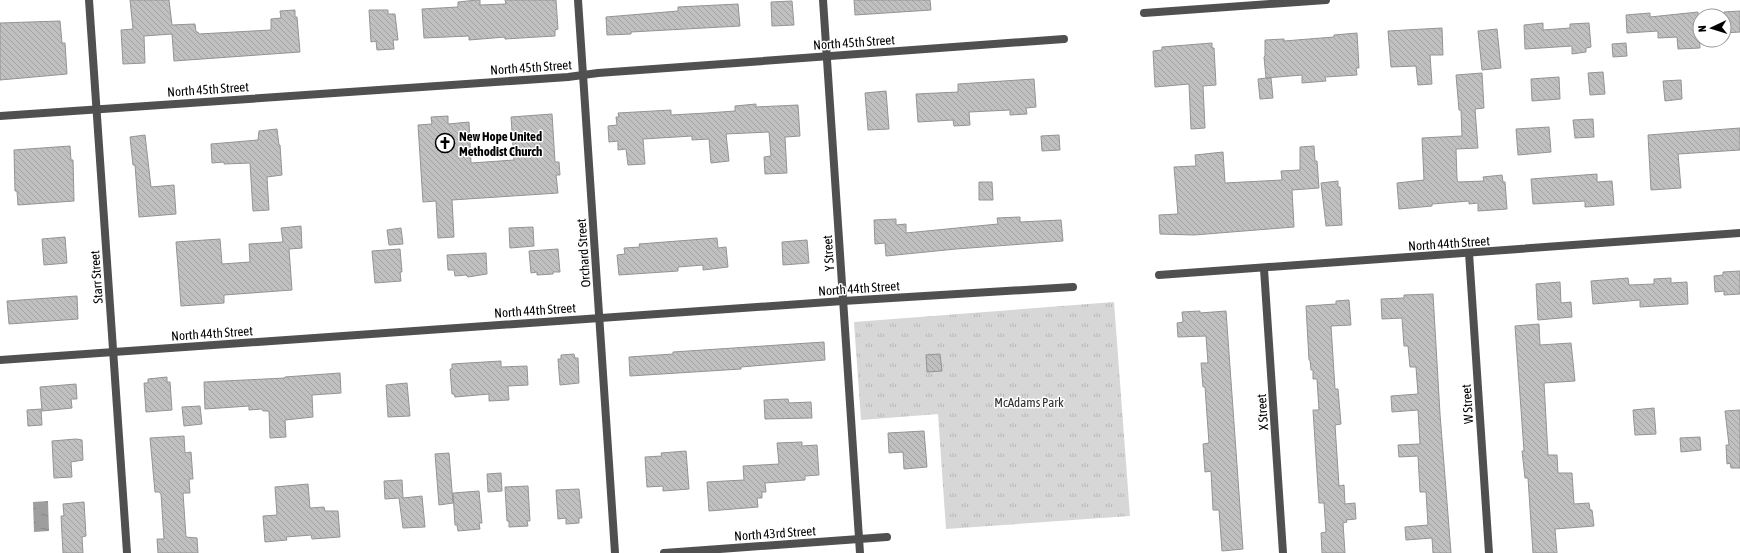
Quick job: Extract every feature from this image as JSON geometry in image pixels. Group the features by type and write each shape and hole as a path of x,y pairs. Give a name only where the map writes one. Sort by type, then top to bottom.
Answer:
{"street":[{"name":"Starr Street","path":"89,0 127,553"},
{"name":"Orchard Street","path":"578,0 615,553"},
{"name":"Y Street","path":"823,0 860,553"},
{"path":"1144,13 1326,0"},
{"name":"North 45th Street","path":"0,116 584,75 1064,39"},
{"name":"North 44th Street","path":"1159,275 1264,269 1740,233"},
{"name":"W Street","path":"1469,253 1489,553"},
{"name":"X Street","path":"1264,269 1283,553"},
{"name":"North 44th Street","path":"0,360 843,301 1072,287"},
{"name":"North 43rd Street","path":"664,553 887,537"}],"green space":[{"name":"McAdams Park","path":"1114,302 1130,516 946,529 938,414 861,420 854,322"}],"water":[{"path":"48,501 49,531 34,532 33,502"}],"building":[{"path":"130,0 169,0 172,25 195,24 196,32 199,34 271,30 271,19 281,18 280,11 295,10 300,52 174,61 172,34 144,36 145,63 123,64 121,30 133,29"},
{"path":"480,0 480,5 506,4 505,0 556,0 558,29 555,30 555,36 505,39 505,37 469,40 469,36 424,38 422,9 458,7 458,2"},
{"path":"854,0 930,0 931,10 855,15"},
{"path":"792,1 794,25 772,26 771,2"},
{"path":"738,4 740,26 631,32 631,34 607,35 606,17 678,11 678,7"},
{"path":"369,10 388,10 388,14 395,14 398,40 393,40 394,49 377,50 376,41 371,42"},
{"path":"1740,11 1740,32 1732,32 1732,12"},
{"path":"1650,13 1650,17 1692,13 1692,48 1700,48 1678,49 1677,37 1658,38 1658,31 1627,33 1626,15"},
{"path":"60,21 62,43 65,43 67,74 0,80 0,23"},
{"path":"1543,23 1543,30 1570,28 1570,24 1589,23 1591,47 1586,48 1586,52 1572,54 1572,46 1525,49 1524,25"},
{"path":"1442,28 1443,55 1430,55 1432,84 1418,85 1416,66 1391,67 1388,31"},
{"path":"1497,29 1501,68 1482,70 1478,31"},
{"path":"1357,33 1359,68 1356,68 1357,75 1325,77 1326,81 1302,83 1302,75 1266,78 1264,57 1265,40 1284,39 1284,41 1334,37 1334,35"},
{"path":"1212,43 1212,48 1214,48 1216,85 1203,86 1205,128 1191,129 1189,84 1155,87 1153,51 1162,50 1162,47"},
{"path":"1626,43 1627,56 1613,57 1612,44"},
{"path":"1603,72 1605,94 1590,95 1588,73"},
{"path":"1482,73 1484,108 1475,109 1478,148 1456,149 1457,179 1458,182 1484,181 1483,177 1502,175 1503,182 1505,182 1507,209 1478,211 1478,203 1469,204 1469,201 1432,204 1432,206 1399,209 1397,183 1424,180 1422,138 1462,136 1461,110 1459,110 1456,75"},
{"path":"1559,77 1560,99 1532,101 1531,79"},
{"path":"1271,78 1273,98 1260,99 1258,79"},
{"path":"1034,79 1036,107 1026,108 1027,114 1010,115 1010,110 969,112 970,125 954,126 953,120 918,122 916,94 958,92 958,84"},
{"path":"1681,80 1682,99 1665,101 1663,81"},
{"path":"886,91 889,129 868,130 865,93"},
{"path":"756,104 756,107 798,105 800,136 785,137 787,173 765,174 764,157 771,156 769,132 726,134 729,161 711,163 709,139 692,140 692,136 643,139 645,164 628,165 626,149 618,150 618,141 609,142 608,126 617,125 616,117 619,117 618,113 671,110 671,115 707,113 735,111 735,106"},
{"name":"New Hope United Methodist Church","path":"552,114 555,162 559,162 560,175 556,175 558,193 452,200 454,237 438,238 436,201 423,202 418,125 432,124 431,117 448,116 448,124 469,122 471,163 514,160 511,117"},
{"path":"1593,119 1594,137 1575,138 1573,120"},
{"path":"1549,127 1551,152 1518,155 1516,129"},
{"path":"1740,128 1740,150 1678,154 1681,188 1651,190 1648,135"},
{"path":"277,129 280,145 282,175 267,177 269,210 253,211 250,163 212,163 211,144 258,140 259,131"},
{"path":"145,135 151,187 174,185 176,214 139,217 135,165 133,165 130,137"},
{"path":"1059,135 1060,150 1042,151 1041,136"},
{"path":"70,146 71,160 73,160 74,201 18,205 17,191 15,191 14,150"},
{"path":"1314,146 1315,161 1317,161 1319,188 1292,190 1294,227 1194,235 1160,234 1159,215 1178,214 1174,167 1196,166 1195,155 1223,152 1225,183 1282,180 1281,171 1300,170 1300,147"},
{"path":"1597,174 1597,182 1612,181 1614,205 1585,207 1585,201 1533,204 1531,179"},
{"path":"1338,181 1338,187 1340,187 1342,225 1326,226 1321,183"},
{"path":"979,182 992,182 993,200 979,200"},
{"path":"1020,217 1020,222 1061,220 1063,241 886,256 885,243 875,244 874,220 896,219 896,225 906,224 906,233 998,224 997,218"},
{"path":"301,226 302,248 289,249 292,290 224,295 224,303 181,306 176,242 220,239 222,264 250,262 249,244 283,242 281,228"},
{"path":"533,227 534,246 510,248 509,228"},
{"path":"401,228 403,244 389,245 387,230"},
{"path":"65,237 67,263 44,265 42,239"},
{"path":"717,238 718,248 726,247 728,267 703,270 703,265 678,267 678,271 619,275 617,255 625,254 624,248 640,247 639,244"},
{"path":"807,240 809,263 783,265 782,242"},
{"path":"400,249 402,272 400,272 401,281 375,283 372,251"},
{"path":"558,249 560,272 537,275 537,272 531,273 529,251"},
{"path":"486,253 487,274 468,277 466,275 455,276 454,270 448,270 447,255"},
{"path":"1740,271 1740,294 1724,295 1724,291 1715,292 1714,276 1723,275 1723,272"},
{"path":"1628,278 1629,285 1654,284 1654,279 1671,278 1671,283 1687,282 1688,304 1640,307 1640,300 1593,304 1591,281"},
{"path":"1560,282 1561,303 1571,302 1572,317 1538,320 1536,284"},
{"path":"1433,294 1440,414 1451,553 1433,553 1432,538 1406,540 1405,527 1428,525 1426,492 1420,492 1418,456 1399,457 1398,445 1420,444 1418,410 1392,412 1391,396 1418,394 1416,367 1410,367 1408,346 1404,346 1402,318 1382,319 1381,299 1404,298 1404,295"},
{"path":"77,296 78,319 9,324 7,301"},
{"path":"1349,300 1351,325 1331,326 1335,389 1338,389 1341,424 1335,425 1339,486 1344,485 1345,504 1355,503 1356,519 1346,520 1347,522 1343,523 1345,553 1322,553 1321,533 1326,532 1324,503 1319,503 1313,410 1319,410 1317,379 1313,379 1313,370 1311,370 1309,360 1306,306 1336,304 1336,301"},
{"path":"1200,311 1200,313 1226,311 1243,549 1222,551 1219,510 1213,510 1211,471 1205,472 1203,444 1209,443 1205,387 1203,387 1201,363 1208,363 1206,336 1178,337 1177,323 1183,322 1182,312"},
{"path":"1539,324 1540,345 1571,343 1575,381 1544,383 1548,455 1557,455 1558,473 1572,473 1574,504 1589,503 1590,510 1592,510 1594,526 1555,529 1557,553 1533,553 1528,478 1525,478 1522,451 1524,451 1515,326"},
{"path":"824,342 825,360 741,367 741,369 630,376 629,357 673,354 673,352"},
{"path":"574,354 575,358 578,358 579,383 560,385 558,359 561,359 561,355"},
{"path":"940,354 942,371 927,372 926,355"},
{"path":"501,361 501,367 527,366 528,385 508,386 509,400 489,401 489,394 455,397 454,394 452,394 450,369 452,369 452,364"},
{"path":"340,373 341,393 312,395 313,417 285,420 286,437 270,438 269,411 263,411 262,409 249,410 249,406 205,409 204,382 285,378"},
{"path":"167,377 167,382 170,382 172,410 146,412 144,383 148,383 148,379"},
{"path":"407,383 410,416 388,417 386,385"},
{"path":"76,384 77,399 71,399 72,408 42,411 40,387"},
{"path":"788,399 789,403 811,402 812,418 765,419 764,400"},
{"path":"200,406 202,424 184,426 182,407"},
{"path":"1654,408 1656,434 1635,435 1633,410"},
{"path":"41,409 42,425 28,426 27,410"},
{"path":"1740,410 1740,468 1731,468 1730,463 1727,464 1726,445 1729,445 1725,411"},
{"path":"924,431 927,467 904,469 903,452 889,453 888,433"},
{"path":"184,436 185,453 191,452 193,479 189,479 190,493 183,493 186,537 197,538 198,553 158,553 157,539 164,539 161,494 159,492 155,492 150,438"},
{"path":"1700,437 1701,450 1681,452 1680,438"},
{"path":"82,440 83,460 71,462 72,477 54,478 52,441"},
{"path":"802,442 802,446 817,445 819,475 805,476 805,480 765,483 766,492 762,492 762,498 757,498 758,507 709,511 707,482 744,480 743,466 779,464 777,443"},
{"path":"686,451 689,489 663,491 663,486 647,487 645,457 662,456 661,453"},
{"path":"449,453 453,503 439,505 435,454"},
{"path":"501,473 502,491 488,492 487,474"},
{"path":"402,480 403,498 422,496 425,527 403,528 399,498 385,499 384,481"},
{"path":"308,484 310,508 324,507 325,511 338,511 340,537 312,539 311,535 286,537 287,540 265,542 263,516 277,515 275,487"},
{"path":"528,486 530,521 527,521 528,526 509,527 509,521 507,521 505,487"},
{"path":"579,489 582,518 579,518 579,523 566,524 566,518 558,519 556,490"},
{"path":"479,491 482,523 479,523 480,529 458,531 457,525 455,525 453,493"},
{"path":"84,502 86,536 82,537 83,553 63,553 61,516 64,516 63,504"}],"place":[{"name":"New Hope United Methodist Church","path":"445,143"}]}
